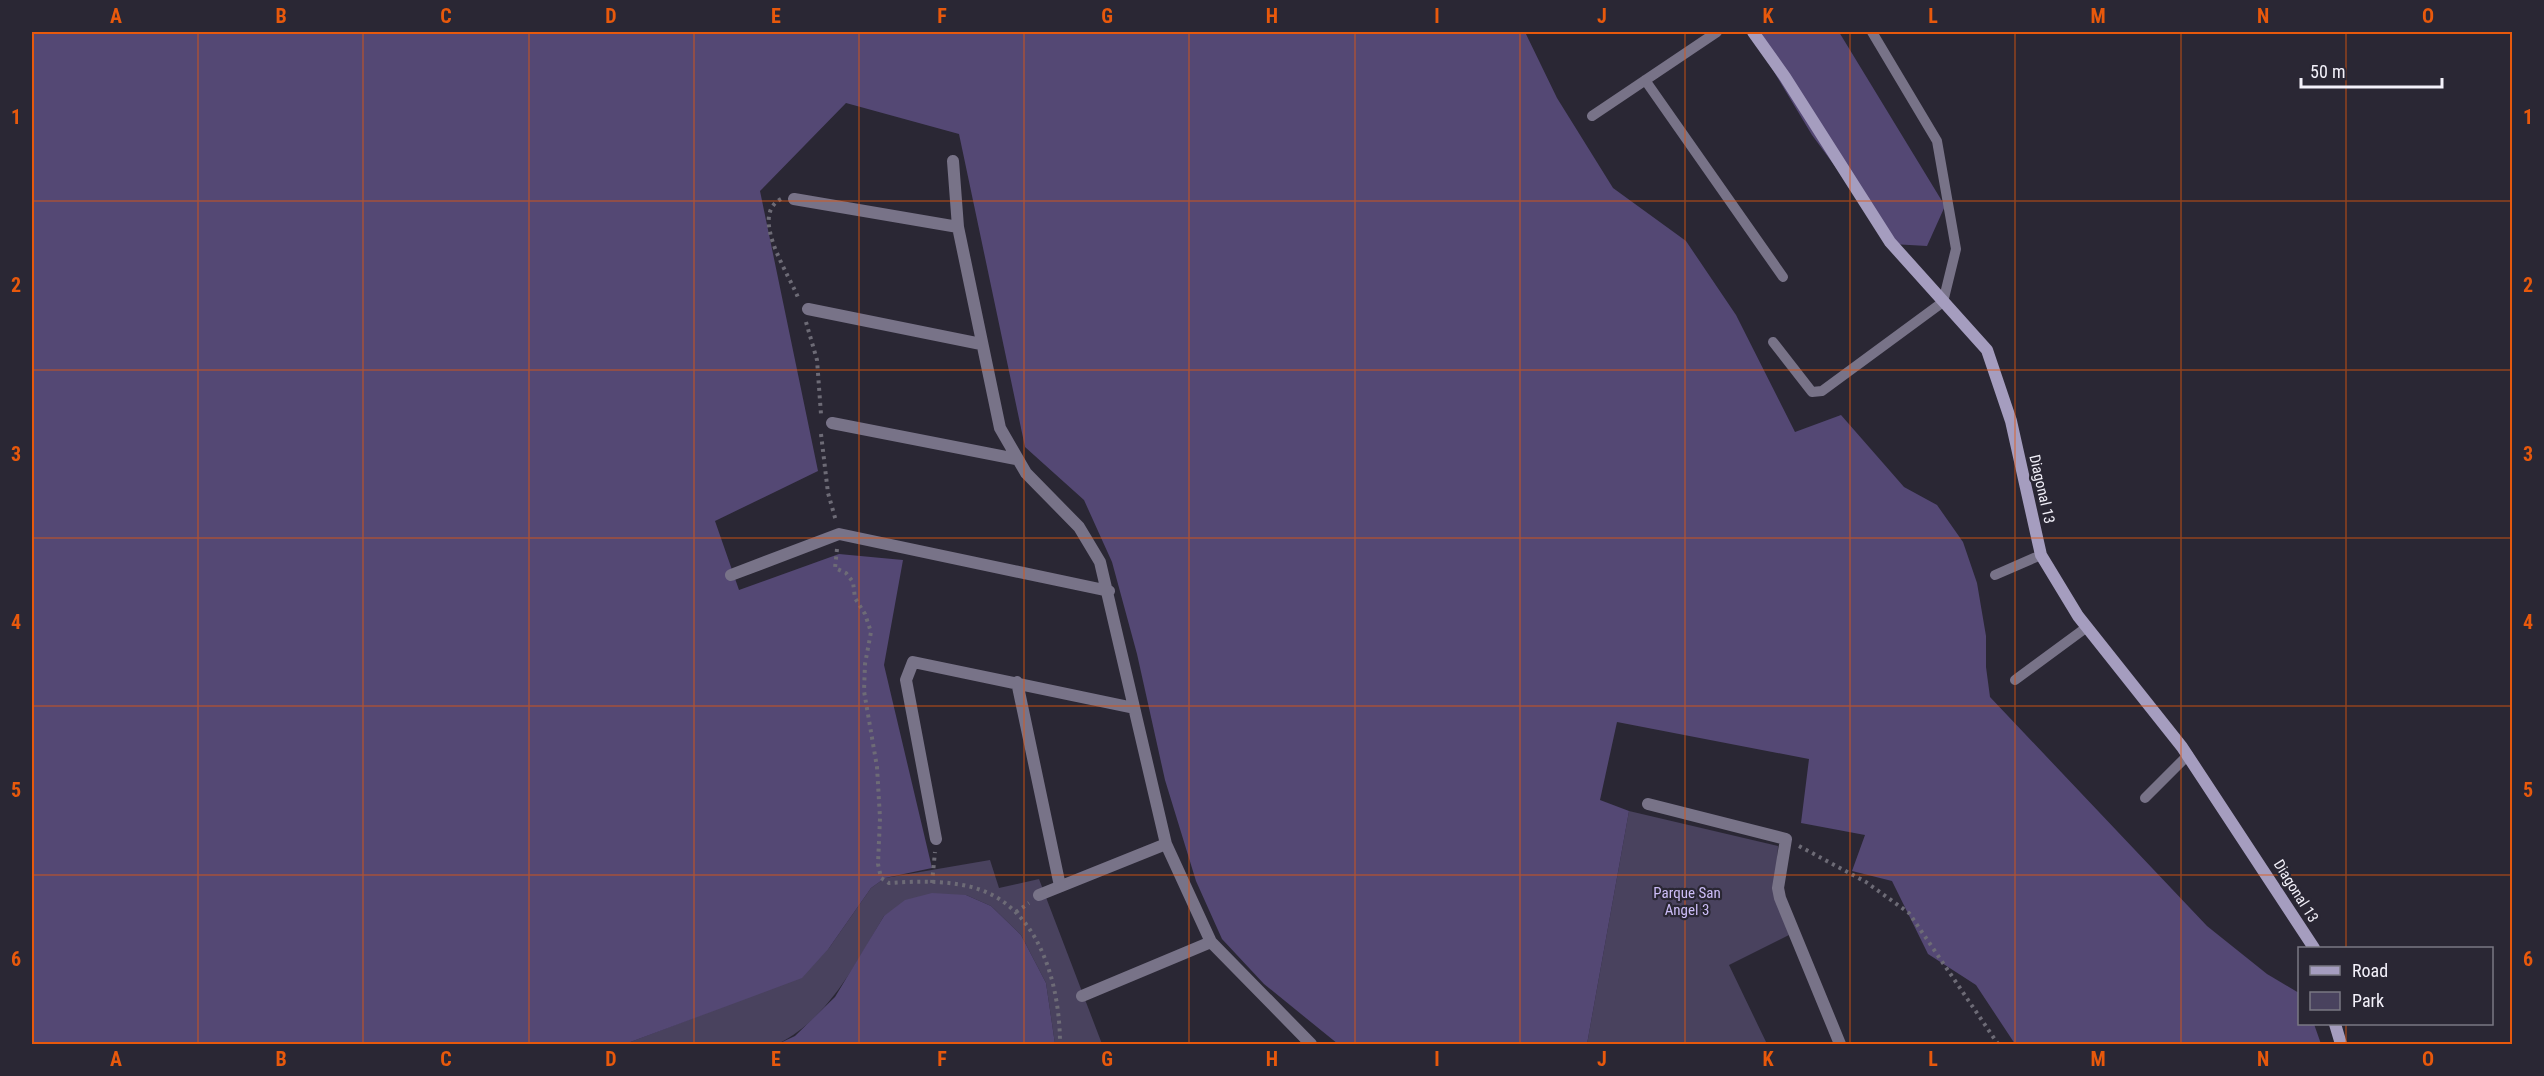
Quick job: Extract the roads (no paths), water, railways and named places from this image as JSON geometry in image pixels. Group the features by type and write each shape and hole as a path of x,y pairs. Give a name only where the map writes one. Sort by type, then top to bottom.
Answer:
{"street":[{"name":"Diagonal 13","path":"1753,32 1785,77 1890,242 1987,350 2011,421 2042,555 2086,627 2188,755 2313,947"},
{"path":"953,161 958,227 998,419 1016,459 1087,538 1100,562 1166,844 1211,942 1308,1042"},
{"path":"794,199 958,227"},
{"path":"805,313 981,344"},
{"path":"831,423 1016,459"},
{"path":"732,575 839,534 1108,591"},
{"path":"936,839 906,680 914,662 1134,708"},
{"path":"1017,682 1059,886"},
{"path":"1648,804 1786,839 1778,888 1780,898 1840,1044"},
{"path":"1039,895 1166,844"},
{"path":"1082,996 1211,942"},
{"path":"2336,1025 2341,1044"},
{"path":"1293,1044 1308,1042"}],"lane":[{"path":"1592,116 1717,32"},
{"path":"1773,342 1812,392 1822,391 1943,302 1956,249 1937,141 1872,32"},
{"path":"1646,80 1783,277"},
{"path":"1995,575 2042,555"},
{"path":"2015,680 2086,627"},
{"path":"2145,798 2188,755"}],"park label":[{"name":"Parque San Angel 3","path":"1687,902"}]}
